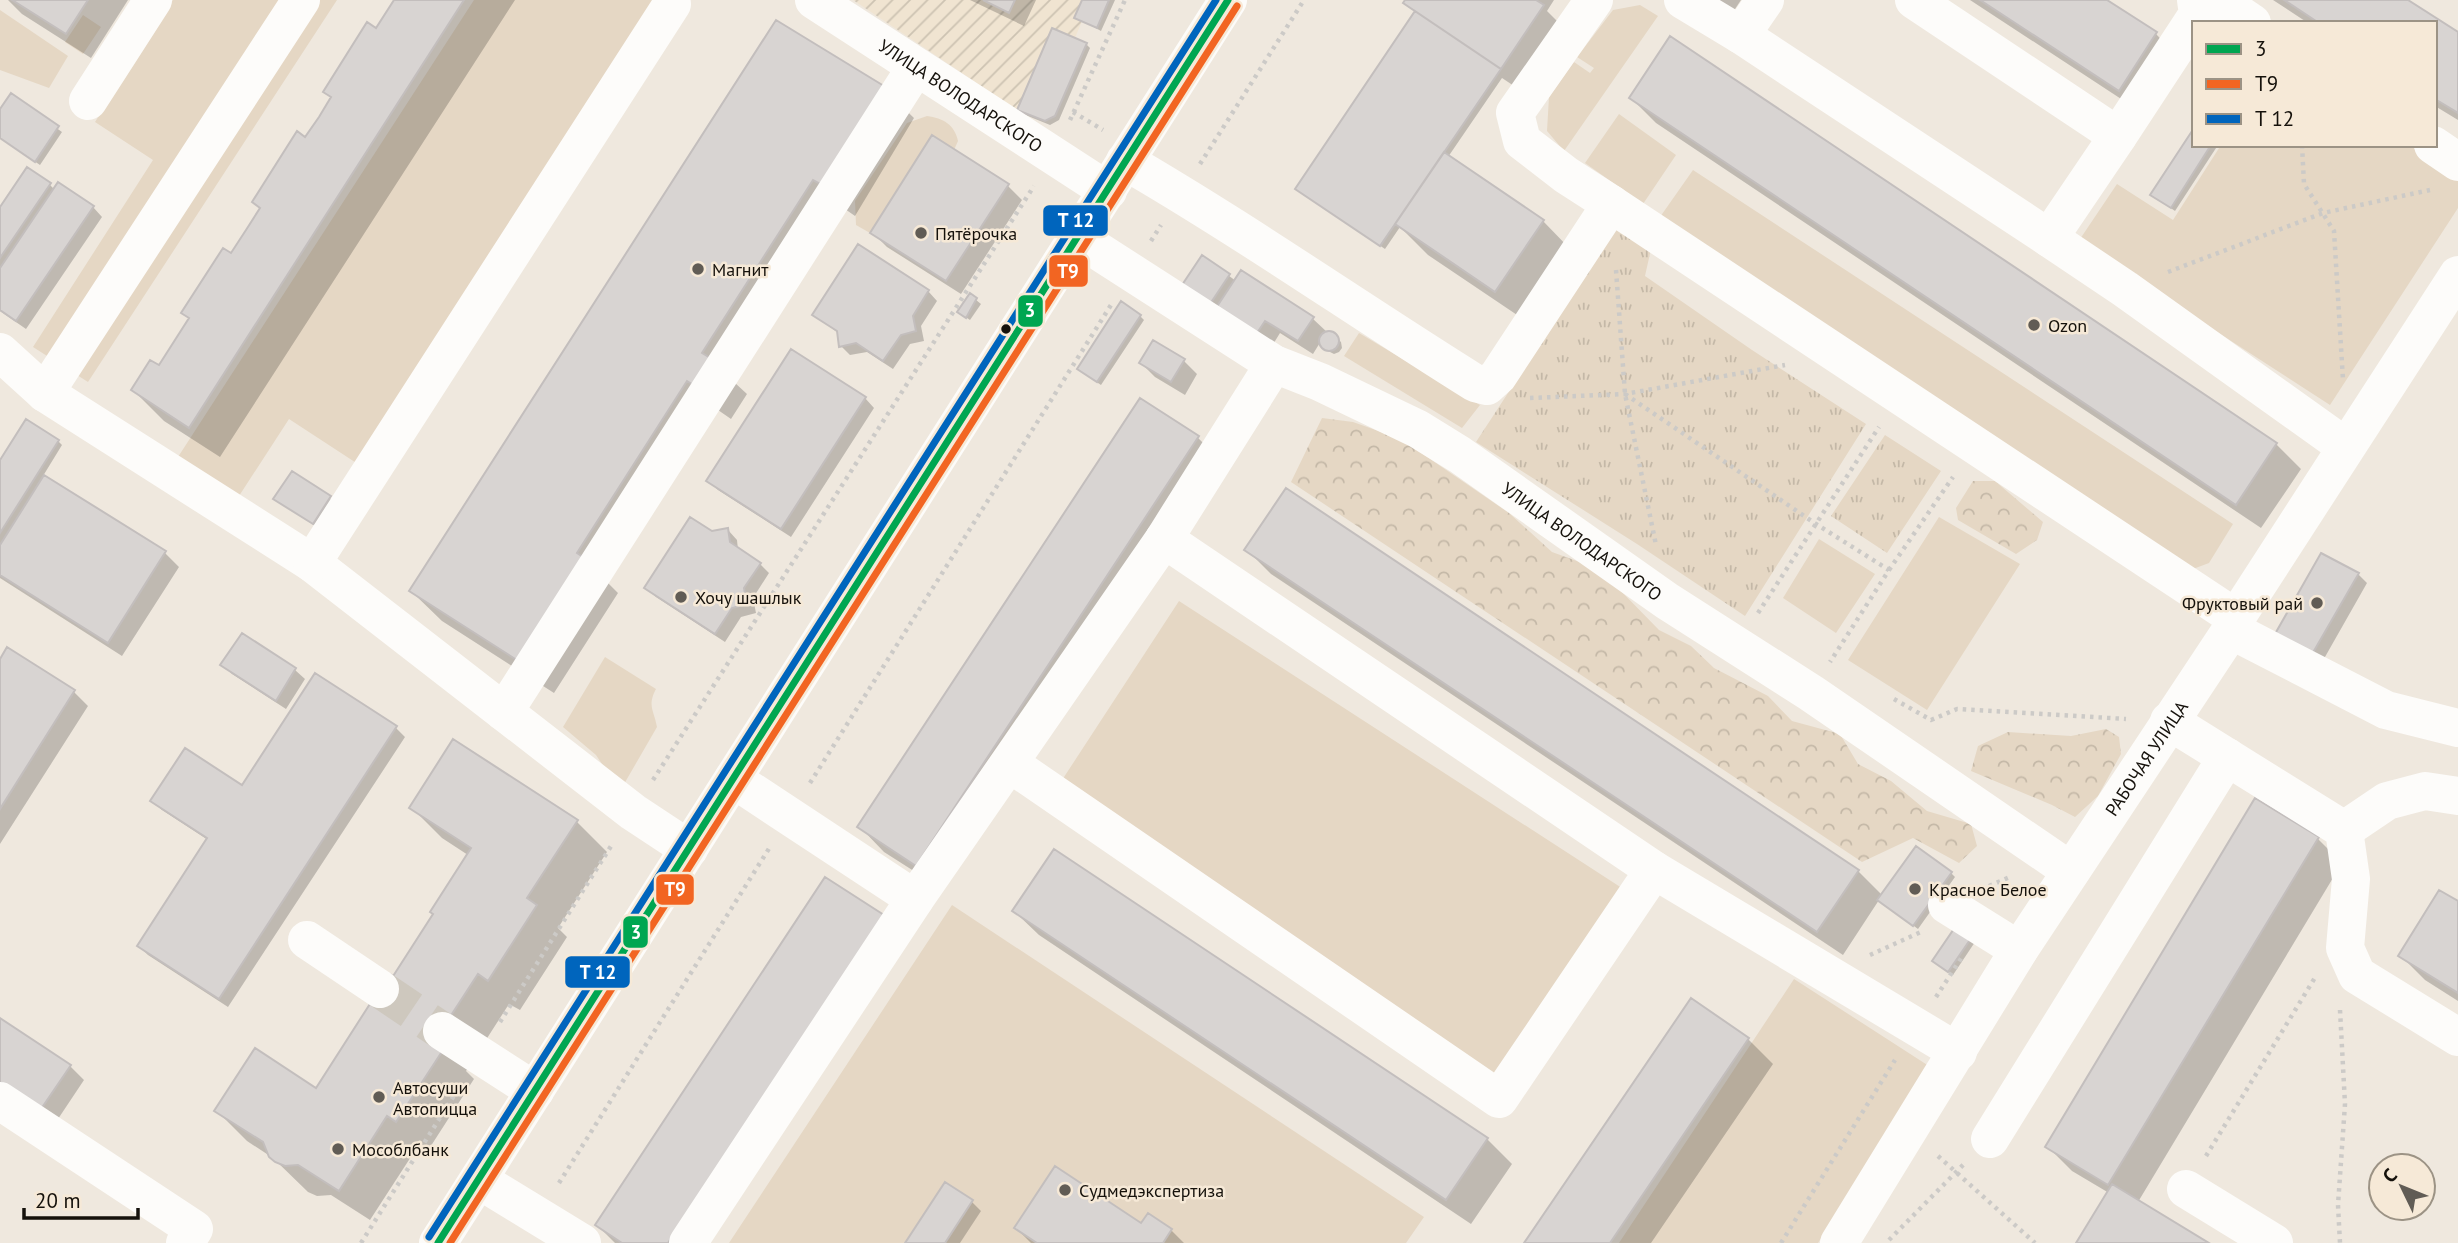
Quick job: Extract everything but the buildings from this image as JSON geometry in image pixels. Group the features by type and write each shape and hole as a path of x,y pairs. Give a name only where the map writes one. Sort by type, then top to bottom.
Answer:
{"street":[{"path":"88,101 153,0"},
{"path":"45,393 301,0"},
{"name":"УЛИЦА ВОЛОДАРСКОГО","path":"814,0 1054,155 1181,194 1475,383 1487,386 1499,376 1611,204"},
{"path":"438,1243 1228,0"},
{"path":"1594,0 1515,113 1522,141 1566,175 1900,396 2234,624 2386,710 2458,728"},
{"path":"1683,0 1741,35 2125,289 2346,447"},
{"path":"1741,35 1765,0"},
{"path":"1914,0 2118,136"},
{"path":"2193,21 2198,14 2196,0"},
{"path":"2218,0 2249,21"},
{"path":"312,563 672,4"},
{"path":"2049,238 2192,23"},
{"path":"505,712 916,67"},
{"path":"2436,147 2458,162"},
{"name":"УЛИЦА ВОЛОДАРСКОГО","path":"1078,238 1130,274 1274,364 1320,382 1418,429 1471,463 1667,601 1811,693 2062,864"},
{"name":"РАБОЧАЯ УЛИЦА","path":"1854,1238 1910,1129 2020,950 2062,864 2169,721 2458,275"},
{"path":"0,352 45,393 312,563 633,812 689,849"},
{"path":"688,1243 915,900 1164,539 1274,364"},
{"path":"1164,539 1654,870 1958,1052"},
{"path":"2169,721 2344,830 2351,879 2346,938 2357,975 2458,1037"},
{"path":"1990,1139 2227,757"},
{"path":"1009,763 1499,1099 1654,870"},
{"path":"733,779 915,900"},
{"path":"2344,830 2387,801 2425,791 2458,796"},
{"path":"1947,905 2020,950"},
{"path":"307,940 380,989"},
{"path":"442,1031 535,1091"},
{"path":"0,1101 194,1229 185,1243"},
{"path":"479,1180 582,1243"},
{"path":"2186,1189 2274,1243"}],"path":[{"path":"361,1243 633,812 1054,155 1125,0"},
{"path":"538,1216 1304,0"},
{"path":"2302,147 2304,184 2334,231 2343,383"},
{"path":"2125,289 2323,213 2431,190"},
{"path":"1611,204 1625,394 1667,601"},
{"path":"1523,398 1625,394 1837,355"},
{"path":"1625,394 1816,524 1889,569"},
{"path":"1739,647 1900,396"},
{"path":"1836,654 1889,569 1953,477"},
{"path":"1829,663 1839,669"},
{"path":"1891,698 1931,720 1956,709 2169,721"},
{"path":"1827,974 1921,933 1947,905 2062,864"},
{"path":"1781,1243 1982,927"},
{"path":"2186,1189 2346,938"},
{"path":"2340,1243 2338,1205 2345,1104 2338,989 2346,938"},
{"path":"1910,1129 2035,1243"},
{"path":"1886,1243 1990,1139"}],"shaded area":[{"path":"853,0 1082,0 1082,21 1075,38 1052,28 1017,110"}],"green space":[{"path":"173,0 337,0 88,382 33,347 153,160 95,122"},
{"path":"474,0 668,0 364,468 289,419 239,496 178,457"},
{"path":"1640,5 1658,16 1564,151 1547,131 1549,97 1574,62 1590,73 1594,68 1577,57 1613,10"},
{"path":"0,10 68,56 49,88 0,70"},
{"path":"83,15 101,27 83,54 65,42"},
{"path":"1619,114 1676,155 1643,204 1585,163"},
{"path":"927,116 943,121 951,127 958,141 954,150 870,233 856,225 855,201 907,123"},
{"path":"2220,147 2412,147 2458,177 2458,208 2330,405 2078,242 2117,184 2173,220"},
{"path":"1693,170 2233,524 2209,563 2193,569 1660,217"},
{"path":"1617,226 1651,249 1645,276 1866,424 1745,616 1476,442"},
{"path":"1359,333 1480,405 1462,428 1344,356"},
{"path":"1322,418 1353,422 1401,439 1509,513 1552,552 1585,564 1618,588 1659,630 1691,646 1714,668 1768,696 1792,721 1840,734 1858,764 1891,781 1927,811 1971,824 1977,846 1959,863 1913,838 1862,862 1291,482"},
{"path":"1885,435 1941,471 1887,553 1831,516"},
{"path":"1973,481 1995,481 2043,522 2037,540 2016,554 1958,520 1956,508"},
{"path":"1939,517 2020,564 1927,710 1848,660"},
{"path":"1819,539 1875,574 1836,633 1783,598"},
{"path":"1179,601 1628,892 1498,1092 1049,800"},
{"path":"605,657 656,689 652,704 657,727 620,791 596,755 563,727"},
{"path":"2106,729 2119,737 2121,754 2098,796 2075,817 1971,771 1978,746 2008,732 2071,736"},
{"path":"952,905 1424,1217 1406,1243 729,1243"},
{"path":"1794,979 1932,1068 1818,1243 1619,1243"}],"tunnel":[{"path":"380,989 442,1031"}],"transit line":[{"path":"429,1237 1216,0"},
{"name":"3","path":"438,1243 1228,0"},
{"name":"Т9","path":"450,1243 1237,6"}],"place":[{"name":"Пятёрочка","path":"921,233"},
{"name":"Магнит","path":"698,269"},
{"name":"Ozon","path":"2034,325"},
{"name":"Хочу шашлык","path":"681,597"},
{"name":"Фруктовый рай","path":"2317,603"},
{"name":"Красное Белое","path":"1915,889"},
{"name":"Автосуши Автопицца","path":"379,1097"},
{"name":"Мособлбанк","path":"338,1149"},
{"name":"Судмедэкспертиза","path":"1065,1190"}]}
